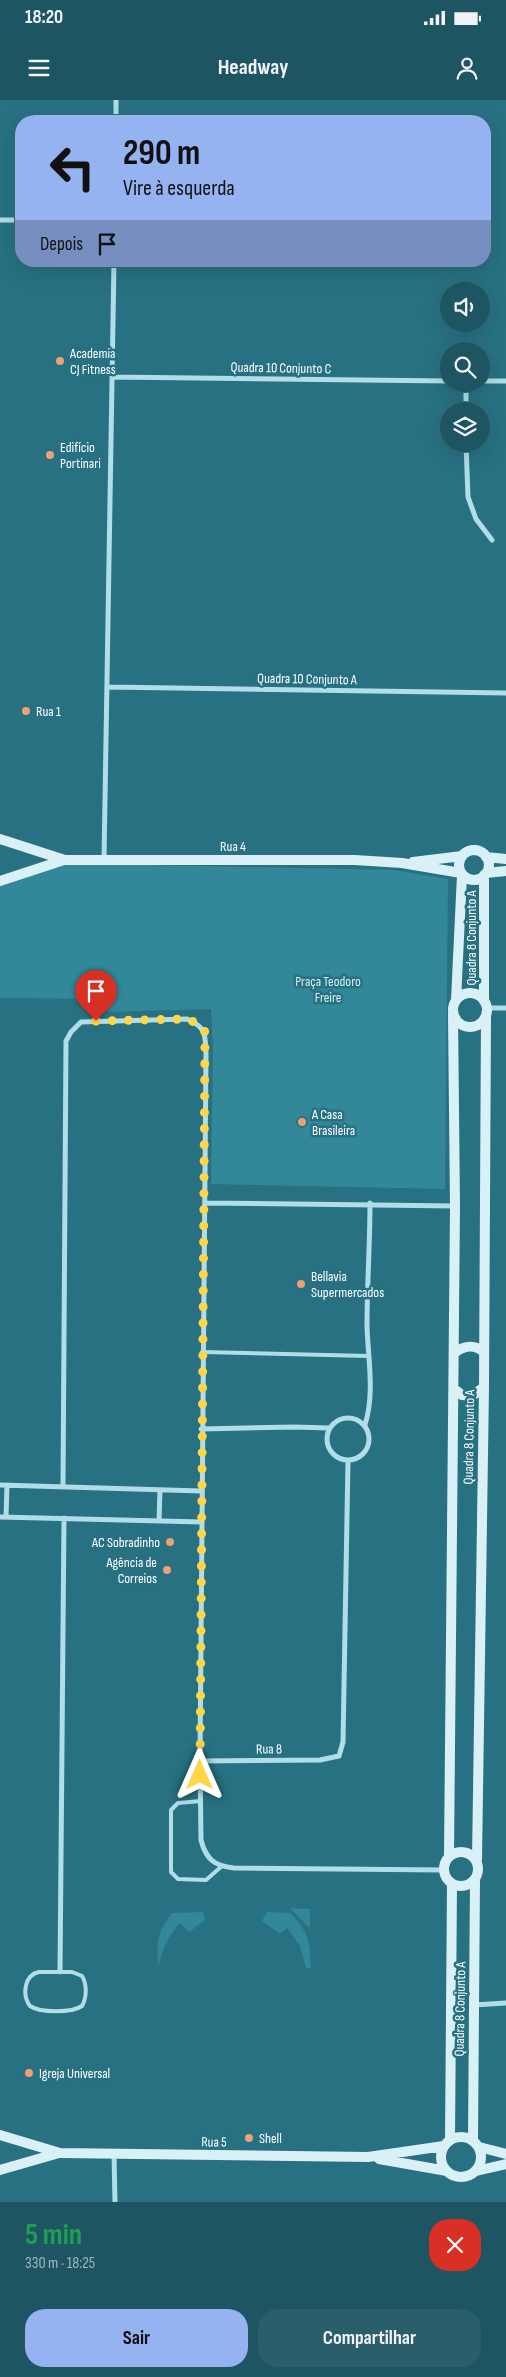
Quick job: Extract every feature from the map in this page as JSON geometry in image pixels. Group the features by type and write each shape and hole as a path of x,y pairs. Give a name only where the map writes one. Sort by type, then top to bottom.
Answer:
{"street":[{"path":"116,100 116,115"},
{"path":"0,220 15,220"},
{"path":"104,860 114,267"},
{"name":"Quadra 10 Conjunto C","path":"113,377 440,381"},
{"path":"490,381 506,381"},
{"path":"466,452 468,497 476,519 492,540"},
{"name":"Quadra 10 Conjunto A","path":"108,687 506,693"},
{"path":"0,839 65,860"},
{"path":"486,1008 481,1023 473,1026 465,1026 457,1021 453,1014 456,1000 462,874 459,864 466,852 475,850 486,857 506,859"},
{"path":"402,863 462,856"},
{"path":"485,874 488,865 486,857"},
{"path":"0,881 65,860"},
{"name":"Rua 4","path":"65,860 355,860 402,863"},
{"path":"402,863 462,874 476,880 485,874 506,871"},
{"name":"Quadra 8 Conjunto A","path":"477,1859 484,1387 485,874"},
{"path":"456,1000 462,994 471,993 478,995 486,1008"},
{"path":"486,1008 506,1008"},
{"name":"Quadra 8 Conjunto A","path":"449,1855 456,1206 453,1014"},
{"path":"63,1487 66,1041 71,1032 81,1022 187,1019 199,1024 205,1032 200,1761 201,1840 204,1852 222,1866 444,1870"},
{"path":"205,1203 370,1203 456,1206"},
{"path":"365,1425 369,1406 370,1203"},
{"path":"454,1353 466,1346 472,1346 484,1352"},
{"path":"454,1389 462,1395 472,1396 484,1387"},
{"path":"343,1418 359,1420 365,1425 369,1432 370,1442 366,1452 358,1458 348,1460 339,1458 332,1453 328,1445 327,1436 330,1428 343,1418"},
{"path":"201,1429 330,1428"},
{"name":"Rua 8","path":"200,1761 320,1760 339,1756 343,1742 348,1460"},
{"path":"0,1485 201,1491"},
{"path":"7,1486 3,1517 202,1522"},
{"path":"160,1490 160,1521"},
{"path":"60,1972 64,1518"},
{"path":"462,1851 471,1853 477,1859 479,1870 475,1879 469,1884 460,1886 452,1884 445,1877 443,1867 449,1855 462,1851"},
{"name":"Quadra 8 Conjunto A","path":"475,1879 473,2005 476,2144"},
{"path":"446,2170 441,2159 447,2143 452,1884"},
{"path":"473,2005 506,2003"},
{"path":"0,2135 60,2153"},
{"path":"368,2157 447,2143 461,2137 506,2154"},
{"path":"476,2144 482,2160 476,2171"},
{"path":"0,2170 60,2153"},
{"name":"Rua 5","path":"60,2153 368,2157"},
{"path":"114,2154 115,2202"},
{"path":"368,2157 446,2170 456,2176 467,2176 476,2171 506,2164"}],"lane":[{"path":"202,1352 368,1356"},
{"path":"201,1801 178,1803 171,1810 171,1872 178,1879 206,1880 222,1866"},
{"path":"39,1972 60,1972 78,1973 84,1980 86,1997 82,2006 73,2010 39,2010 30,2006 26,1997 26,1985 30,1976 39,1972"}],"green space":[{"name":"Praça Teodoro Freire","path":"57,863 394,870 448,879 445,1189 211,1184 213,1047 211,1009 108,1012 105,999 0,998 0,885"},
{"path":"290,1908 310,1909 310,1929"},
{"path":"203,1912 205,1920 189,1932 180,1923 166,1943 158,1967 157,1951 160,1932 172,1913"},
{"path":"267,1912 290,1913 301,1926 307,1938 311,1968 306,1968 300,1946 287,1928 280,1934 262,1921"}],"place":[{"name":"Academia CJ Fitness","path":"60,361"},
{"name":"Edifício Portinari","path":"50,455"},
{"name":"Rua 1","path":"26,711"},
{"name":"A Casa Brasileira","path":"302,1122"},
{"name":"Bellavia Supermercados","path":"301,1284"},
{"name":"AC Sobradinho","path":"170,1542"},
{"name":"Agência de Correios","path":"167,1570"},
{"name":"Igreja Universal","path":"29,2073"},
{"name":"Shell","path":"249,2138"}],"route":[{"path":"96,1021 187,1019 199,1024 205,1032 200,1775"}]}
